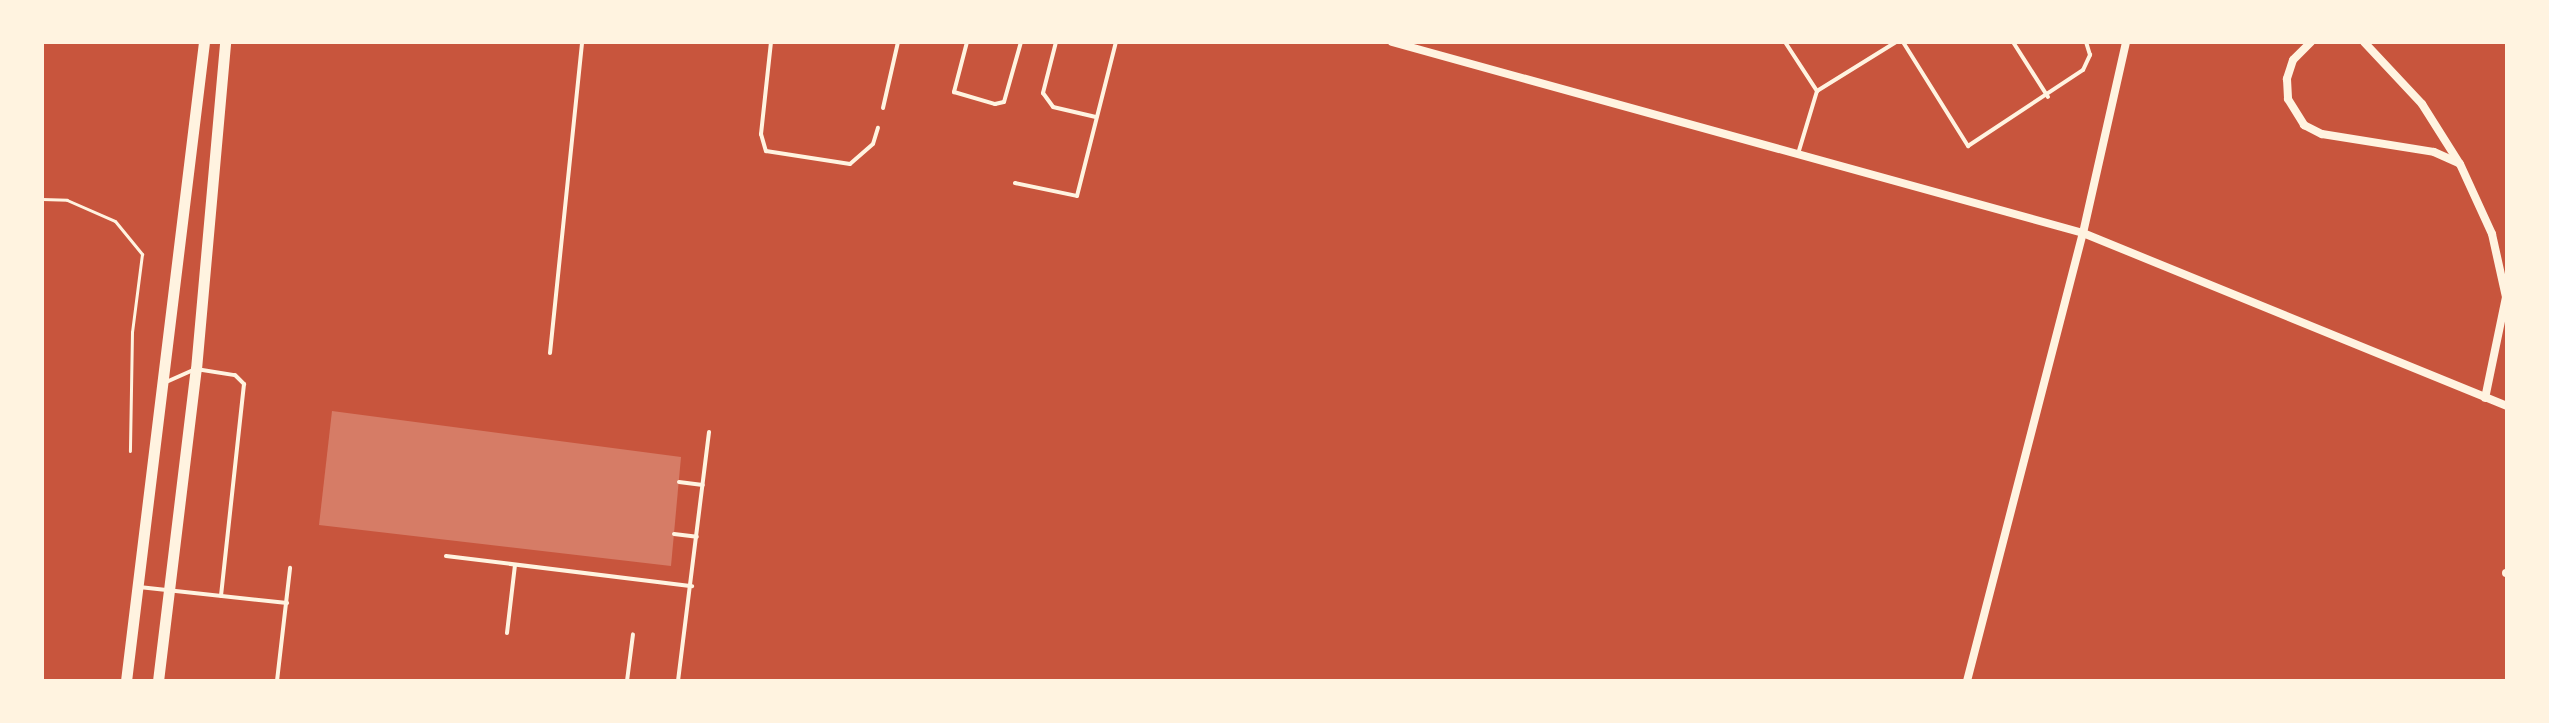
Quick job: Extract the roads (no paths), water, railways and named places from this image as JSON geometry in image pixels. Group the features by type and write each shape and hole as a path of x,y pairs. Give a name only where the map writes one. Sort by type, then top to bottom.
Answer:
{"street":[{"path":"126,681 204,42"},
{"path":"158,681 196,369 225,42"},
{"path":"1392,42 2083,233 2507,406"},
{"path":"1967,681 2083,233 2126,42"},
{"path":"2311,42 2293,60 2287,79 2288,99 2304,125 2322,134 2434,152 2460,164"},
{"path":"2364,42 2422,104 2460,164 2492,234 2506,297 2485,398"}],"lane":[{"path":"550,353 582,42"},
{"path":"771,42 761,134 766,151 850,164 873,144 878,128"},
{"path":"883,108 898,42"},
{"path":"967,42 954,92 995,104 1004,102 1021,42"},
{"path":"1056,42 1043,93 1053,107 1096,117"},
{"path":"1015,183 1077,196 1116,42"},
{"path":"1785,42 1817,91"},
{"path":"1797,156 1817,91 1896,42"},
{"path":"1903,42 1968,146 2048,97 2083,70 2090,55 2086,42"},
{"path":"2013,42 2048,97"},
{"path":"163,383 196,369 235,375 245,388 221,596"},
{"path":"678,681 709,432"},
{"path":"679,482 703,485"},
{"path":"674,534 697,537"},
{"path":"446,556 692,586"},
{"path":"507,633 515,565"},
{"path":"277,681 290,568"},
{"path":"137,587 287,603"},
{"path":"627,681 633,634"}]}
